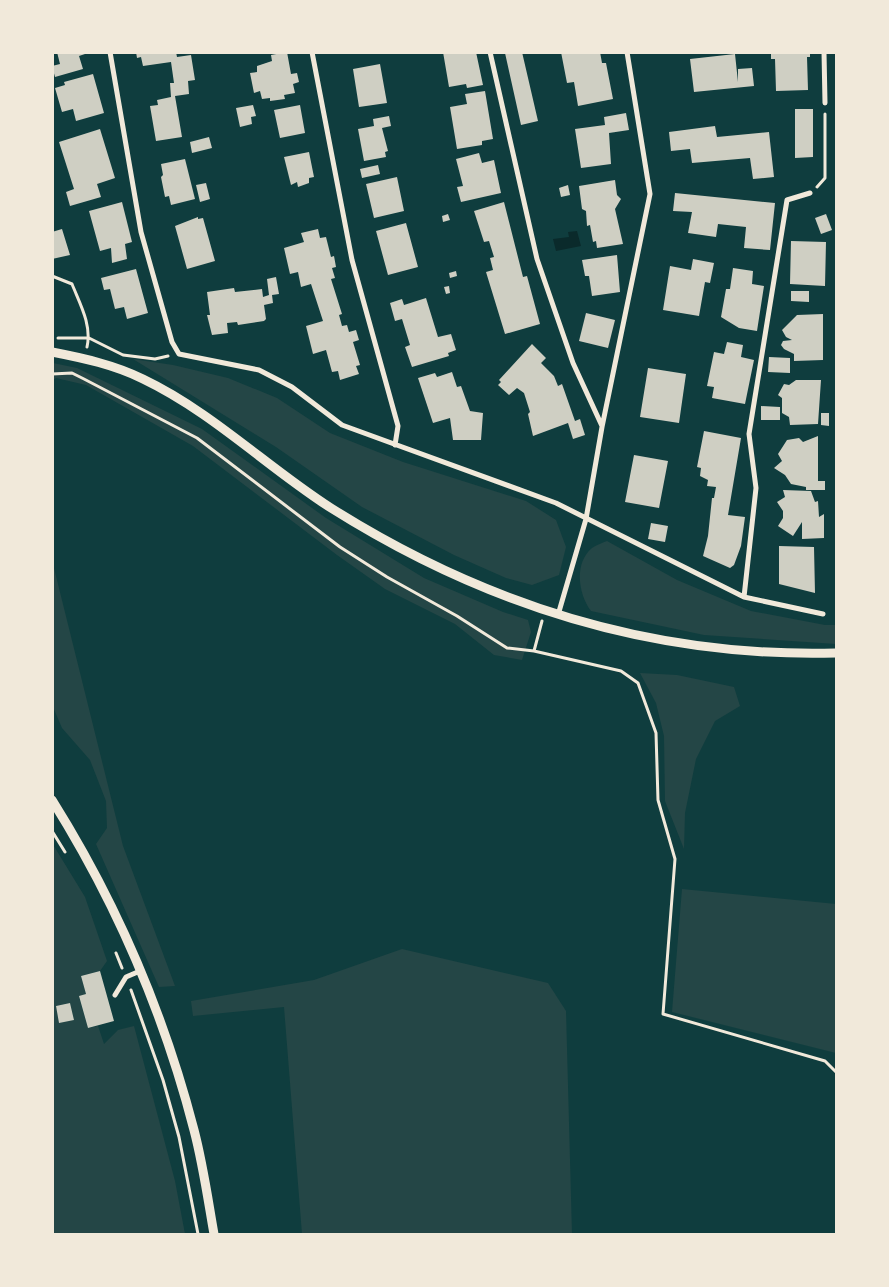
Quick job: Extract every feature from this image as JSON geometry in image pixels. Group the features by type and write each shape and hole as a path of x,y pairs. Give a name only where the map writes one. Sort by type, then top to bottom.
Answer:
{"street":[{"path":"110,52 141,232 172,342 179,354 188,358 259,370 292,387 342,425 556,503 744,597 823,614"},
{"path":"312,52 352,260 398,426 395,445"},
{"path":"490,52 537,259 573,363 602,427"},
{"path":"558,616 586,519 602,427 650,194 627,52"},
{"path":"824,52 825,103"},
{"path":"744,597 756,488 749,434 785,210 787,200 810,193"},
{"path":"52,352 85,359 142,378 187,402 330,506 379,536 423,560 473,583 545,611 581,623 679,644 794,655 836,654"},
{"path":"52,800 104,889 140,971 178,1074 194,1132 214,1234"},
{"path":"115,995 126,977 140,971"}],"path":[{"path":"810,193 825,178 825,103"},
{"path":"52,276 72,284 86,318 89,338 85,359"},
{"path":"52,338 89,338 123,355 155,359 179,354"},
{"path":"52,374 72,374 84,379 197,438 340,547 387,577 457,616 507,648 534,651 621,671 638,683 656,734 658,800 675,859 663,1014 825,1061 836,1072"},
{"path":"534,651 545,611"},
{"path":"52,831 68,856"},
{"path":"115,951 166,1090 179,1137 198,1234"}],"shaded area":[{"path":"577,231 581,246 556,251 553,239 569,237 568,232"},
{"path":"133,359 173,365 228,378 277,398 330,433 403,462 526,501 556,520 566,547 559,575 532,585 506,578 454,555 362,507 276,447"},
{"path":"53,363 77,368 202,429 326,518 424,578 503,612 528,620 531,632 522,660 494,655 455,624 385,589 193,446 86,385 56,378 53,380"},
{"path":"607,541 677,580 751,611 825,625 836,625 836,644 704,635 591,611 583,596 580,570 586,554 592,548"},
{"path":"53,564 123,846 175,986 159,987 96,844 107,828 106,801 90,760 62,728 53,707"},
{"path":"640,673 677,675 734,687 740,706 715,721 696,759 685,813 684,849 665,801 664,736 656,703"},
{"path":"52,843 85,897 107,961 100,971 81,976 86,994 79,997 88,1028 98,1026 104,1044 118,1030 134,1026 175,1181 185,1234 53,1234","holes":["70,1003 74,1020 59,1022 56,1006"]},
{"path":"682,889 836,904 836,1053 672,1012"},
{"path":"402,949 548,983 566,1011 572,1234 302,1234 284,1007 193,1016 191,1001 314,980"}],"building":[{"path":"57,52 88,52 79,56 83,69 55,77 52,66 60,64"},
{"path":"136,52 176,52 177,57 191,55 195,80 188,81 189,94 175,96 182,137 156,141 150,106 158,105 157,100 171,97 170,83 174,83 171,62 143,66 141,57 137,58"},
{"path":"287,52 291,74 297,73 299,82 293,84 295,93 284,95 285,99 270,101 270,98 262,99 260,91 254,93 250,73 257,72 257,66 272,61 271,55"},
{"path":"443,52 476,52 483,85 467,88 466,84 449,87"},
{"path":"522,52 538,121 521,125 505,53"},
{"path":"561,52 600,52 602,63 606,63 613,99 578,106 574,82 567,83"},
{"path":"771,52 810,52 810,57 807,57 808,90 776,91 775,59 771,59"},
{"path":"735,54 738,82 738,69 752,68 754,86 694,92 690,59"},
{"path":"380,64 387,103 359,107 353,69"},
{"path":"93,74 104,113 76,121 73,109 62,112 55,88 65,85 64,82"},
{"path":"485,91 493,139 482,141 482,145 457,149 450,107 467,104 465,94"},
{"path":"253,105 256,116 251,117 252,124 240,127 236,108"},
{"path":"300,105 305,133 280,138 274,110"},
{"path":"795,109 813,109 813,157 795,158"},
{"path":"626,113 629,130 609,133 611,164 581,168 575,129 605,125 604,117"},
{"path":"389,116 391,126 382,128 388,151 385,152 386,157 364,161 358,129 374,126 373,119"},
{"path":"715,126 717,137 769,132 774,177 753,179 750,158 692,163 690,149 671,151 669,132"},
{"path":"100,129 115,178 97,184 101,197 70,206 66,192 74,189 59,142"},
{"path":"209,137 212,148 192,153 190,142"},
{"path":"309,152 314,177 309,178 309,183 298,187 297,182 291,185 284,157"},
{"path":"479,153 482,163 494,160 501,193 461,202 457,187 463,186 456,159"},
{"path":"185,159 195,199 171,205 169,196 165,197 161,177 163,175 161,164"},
{"path":"378,165 380,174 362,178 360,169"},
{"path":"397,177 404,211 374,218 366,184"},
{"path":"615,180 617,195 621,199 615,209 623,244 597,248 596,241 593,242 590,225 587,226 586,211 582,209 579,186"},
{"path":"206,183 210,199 200,202 196,185"},
{"path":"568,185 570,195 561,197 559,188"},
{"path":"675,193 775,203 770,250 744,248 746,227 718,224 716,237 688,233 692,212 673,211"},
{"path":"122,202 132,242 125,244 127,259 112,263 111,248 100,251 89,211"},
{"path":"504,202 523,277 527,276 540,324 505,334 486,272 493,270 490,258 494,257 489,241 484,242 474,211"},
{"path":"448,214 450,220 443,222 442,216"},
{"path":"826,214 832,230 821,234 815,218"},
{"path":"198,217 198,219 203,218 215,261 187,269 175,226"},
{"path":"406,223 418,267 388,275 376,231"},
{"path":"62,229 70,255 52,259 52,232"},
{"path":"318,229 320,238 326,237 331,257 334,256 336,267 332,268 335,278 331,279 342,314 339,315 342,326 347,325 349,332 356,330 359,340 353,342 360,365 356,366 359,374 340,380 338,371 332,372 326,350 313,354 306,326 323,321 311,284 301,287 298,272 290,274 284,248 304,242 301,233"},
{"path":"791,241 826,242 825,286 790,284"},
{"path":"617,255 620,292 592,296 589,276 585,276 582,260"},
{"path":"693,259 714,263 710,283 705,282 699,316 663,310 670,266 691,270"},
{"path":"733,268 753,271 752,284 764,286 757,331 739,328 721,317 726,289 730,289"},
{"path":"136,269 148,313 127,319 124,307 115,309 110,289 104,290 101,278"},
{"path":"456,271 457,276 450,278 449,273"},
{"path":"276,277 279,294 272,295 273,303 264,305 266,319 264,321 238,325 237,322 227,323 228,333 212,335 207,315 210,315 207,292 234,288 235,292 262,289 263,297 269,295 267,279"},
{"path":"449,286 450,293 446,294 444,287"},
{"path":"791,291 809,291 809,302 791,301"},
{"path":"426,298 438,337 451,334 456,350 448,353 449,356 412,367 405,347 410,345 402,319 395,321 390,303 402,299 404,305"},
{"path":"586,313 615,320 608,348 579,341"},
{"path":"823,314 823,360 794,361 794,354 784,349 781,345 783,341 792,340 786,337 782,330 797,315"},
{"path":"727,342 743,345 741,357 754,360 745,404 712,398 714,387 707,386 714,352 724,354"},
{"path":"532,344 546,358 541,363 554,376 558,386 562,384 575,421 580,419 585,435 573,439 568,423 533,436 528,414 530,412 524,393 517,388 509,395 498,385 501,382 499,380"},
{"path":"769,357 790,358 790,373 768,372"},
{"path":"648,368 686,374 679,423 640,417"},
{"path":"452,372 457,387 461,386 470,411 483,413 481,440 453,440 450,418 433,423 418,378 435,373 437,377"},
{"path":"796,380 821,380 818,424 790,425 789,417 782,413 782,398 778,395 784,384 789,385"},
{"path":"761,406 780,407 780,420 761,420"},
{"path":"821,413 829,413 829,426 821,425"},
{"path":"704,431 741,438 728,515 745,517 741,546 734,565 730,568 703,556 708,536 712,498 714,498 716,487 707,486 708,480 700,476 701,468 697,467"},
{"path":"818,436 818,481 825,481 825,490 806,490 806,487 791,484 785,475 774,468 782,461 778,454 787,440 799,438 803,442"},
{"path":"634,455 668,461 659,508 625,502"},
{"path":"783,490 811,491 815,502 818,501 819,517 824,514 824,538 802,539 802,522 793,536 778,526 783,518 783,511 777,502 785,497"},
{"path":"651,523 668,526 665,542 648,539"},
{"path":"779,546 814,547 815,593 779,584"},
{"path":"100,971 114,1021 88,1028 79,996 86,994 81,976"},
{"path":"70,1003 74,1020 59,1023 56,1006"}]}
